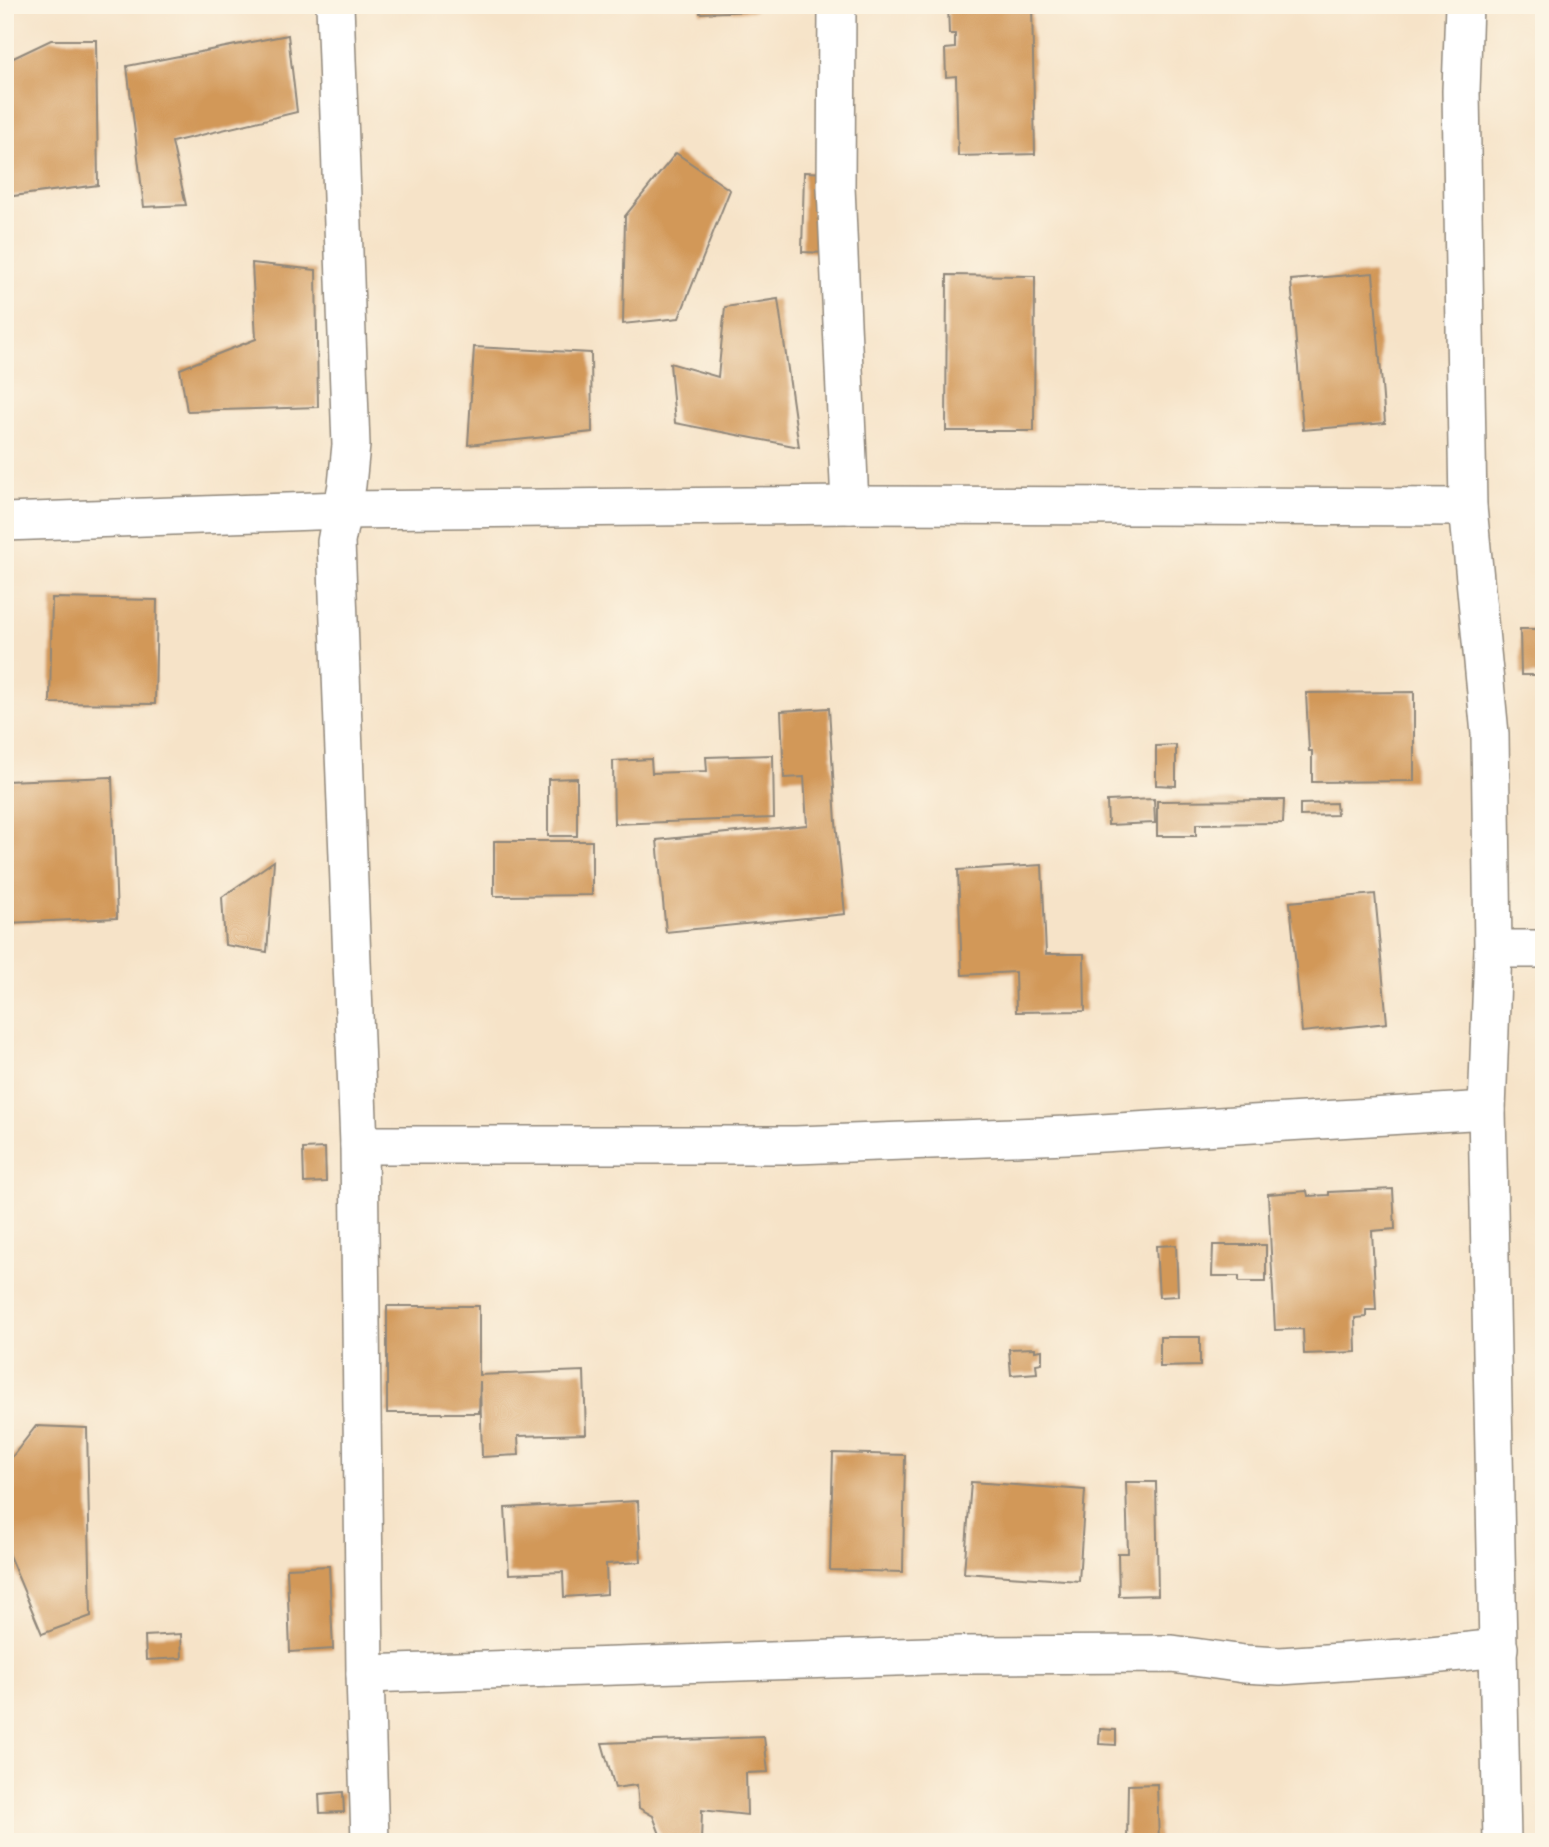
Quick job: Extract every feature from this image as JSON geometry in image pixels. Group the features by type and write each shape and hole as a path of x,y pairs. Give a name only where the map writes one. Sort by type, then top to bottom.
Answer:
{"street":[{"path":"335,5 351,445 336,541 359,1145 365,1674 370,1842"},
{"path":"837,5 836,187 850,505"},
{"path":"1464,5 1461,91 1468,507 1490,734 1493,949 1487,1110 1503,1842"},
{"path":"5,523 342,510 850,505 1468,507"},
{"path":"1493,949 1544,949"},
{"path":"359,1145 796,1145 1068,1135 1487,1110"},
{"path":"365,1674 973,1655 1172,1654 1280,1666 1499,1648"}],"building":[{"path":"133,5 180,5 180,10 133,9"},
{"path":"701,5 754,5 755,11 700,13"},
{"path":"948,5 1032,5 1035,154 958,156 956,76 946,77 945,49 955,48 955,34 949,34"},
{"path":"288,35 297,112 172,142 186,205 144,207 127,66"},
{"path":"51,40 96,40 98,185 5,197 5,62"},
{"path":"676,153 730,190 679,318 623,324 625,216"},
{"path":"804,172 829,173 827,253 802,252"},
{"path":"252,263 316,270 318,407 187,411 180,369 256,339"},
{"path":"1373,273 1385,423 1303,430 1291,280"},
{"path":"947,275 1035,276 1034,431 946,431"},
{"path":"778,299 799,447 675,423 670,363 718,377 725,307"},
{"path":"474,347 591,353 592,432 468,445"},
{"path":"52,598 157,600 155,704 50,703"},
{"path":"1520,629 1544,629 1544,675 1521,675"},
{"path":"1414,692 1414,781 1312,782 1306,693"},
{"path":"829,708 845,914 666,932 657,840 807,825 804,777 784,778 781,711"},
{"path":"1176,745 1176,786 1156,785 1156,746"},
{"path":"773,755 774,818 614,824 613,761 651,759 652,773 707,771 706,757"},
{"path":"112,777 117,918 7,923 5,781"},
{"path":"577,778 577,836 548,836 548,779"},
{"path":"1154,799 1155,823 1108,825 1107,801"},
{"path":"1284,800 1283,823 1196,824 1196,836 1157,836 1157,801"},
{"path":"1336,803 1337,815 1300,816 1300,804"},
{"path":"494,841 592,841 592,895 494,896"},
{"path":"274,861 267,952 225,945 222,897"},
{"path":"1042,865 1046,954 1084,954 1085,1011 1016,1012 1015,972 962,975 958,870"},
{"path":"1375,894 1387,1023 1302,1032 1290,902"},
{"path":"325,1148 326,1182 304,1183 303,1149"},
{"path":"1393,1189 1395,1229 1372,1231 1376,1310 1366,1310 1366,1317 1355,1318 1356,1352 1304,1354 1303,1329 1275,1330 1268,1194 1307,1191 1308,1196 1329,1195 1329,1192"},
{"path":"1176,1245 1178,1296 1159,1297 1156,1246"},
{"path":"1213,1245 1266,1245 1266,1282 1239,1282 1239,1276 1212,1276"},
{"path":"387,1306 479,1306 479,1375 584,1371 586,1434 518,1436 519,1455 482,1457 480,1381 479,1413 387,1413"},
{"path":"1160,1337 1200,1337 1200,1366 1160,1367"},
{"path":"1035,1348 1035,1351 1042,1350 1042,1363 1036,1364 1037,1373 1011,1375 1009,1349"},
{"path":"36,1426 87,1428 91,1616 42,1634 5,1546 5,1466"},
{"path":"833,1453 905,1455 903,1572 830,1570"},
{"path":"971,1482 1085,1490 1079,1581 964,1573"},
{"path":"1126,1482 1156,1482 1158,1595 1119,1596 1118,1553 1128,1553"},
{"path":"638,1501 641,1562 606,1564 607,1594 564,1597 563,1572 509,1574 505,1508"},
{"path":"329,1566 333,1649 290,1652 287,1568"},
{"path":"181,1634 182,1658 146,1660 145,1636"},
{"path":"1100,1729 1116,1730 1116,1745 1099,1744"},
{"path":"764,1737 768,1772 746,1773 747,1815 702,1810 701,1842 661,1837 653,1816 639,1808 637,1785 615,1788 602,1743"},
{"path":"1157,1784 1159,1842 1127,1842 1128,1785"},
{"path":"343,1792 344,1812 320,1813 319,1794"}]}
